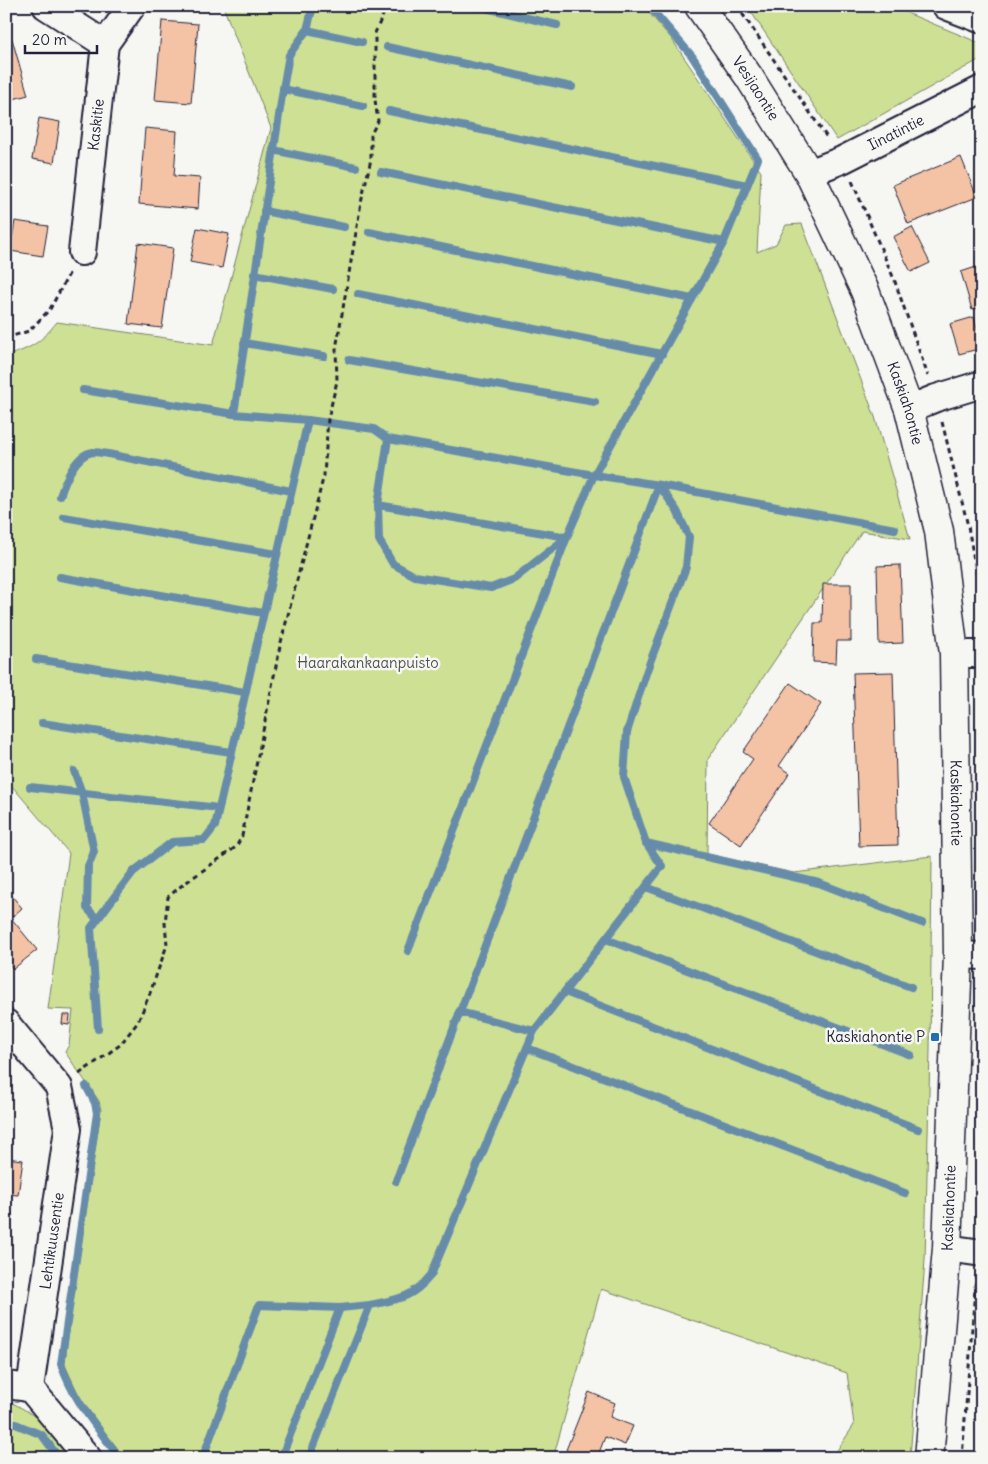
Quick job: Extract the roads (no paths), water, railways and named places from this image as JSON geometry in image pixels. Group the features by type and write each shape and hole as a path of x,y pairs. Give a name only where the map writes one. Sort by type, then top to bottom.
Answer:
{"street":[{"path":"46,6 105,44"},
{"name":"Kaskitie","path":"82,252 105,44 132,6"},
{"name":"Vesijaontie","path":"699,6 750,77 809,173"},
{"path":"946,6 982,20"},
{"name":"Iinatintie","path":"809,173 842,160 982,89"},
{"name":"Kaskiahontie","path":"809,173 865,291 909,409 939,531 954,654 970,956 948,1248 929,1458"},
{"path":"909,409 936,398 982,384"},
{"path":"954,654 982,654"},
{"name":"Lehtikuusentie","path":"6,1023 59,1087 68,1129 18,1386 88,1458"},
{"path":"948,1248 980,1253"}],"waterway":[{"path":"234,414 289,55 307,30 313,6"},
{"path":"477,6 557,25"},
{"path":"408,951 567,537 594,475 724,242 758,159 692,56 649,6"},
{"path":"307,30 362,42"},
{"path":"387,47 572,87"},
{"path":"283,89 363,106"},
{"path":"389,111 747,185"},
{"path":"273,150 356,167"},
{"path":"381,172 724,242"},
{"path":"264,211 344,227"},
{"path":"369,232 692,299"},
{"path":"254,274 333,289"},
{"path":"358,294 662,354"},
{"path":"244,343 324,356"},
{"path":"349,360 595,402"},
{"path":"83,390 234,414 308,420 374,429 388,439 659,485 895,529"},
{"path":"98,1029 91,928 133,872 172,842 204,840 215,826 308,420"},
{"path":"388,439 378,505 379,540 393,564 415,576 491,588 514,579 566,538"},
{"path":"60,496 68,476 76,463 87,454 93,452 291,491"},
{"path":"396,1181 659,485"},
{"path":"309,1458 370,1305 404,1297 417,1289 431,1275 534,1031 662,866 646,843 624,777 627,732 647,670 686,567 689,537 677,511 659,485"},
{"path":"378,505 567,537"},
{"path":"64,517 277,554"},
{"path":"60,577 263,613"},
{"path":"36,659 245,692"},
{"path":"42,723 231,752"},
{"path":"74,771 82,793 94,852 88,866 87,908 97,919"},
{"path":"30,787 219,808"},
{"path":"646,843 819,883 922,923"},
{"path":"646,887 911,987"},
{"path":"606,939 911,1055"},
{"path":"565,992 918,1129"},
{"path":"459,1012 534,1031"},
{"path":"527,1048 905,1193"},
{"path":"86,1086 95,1103 97,1113 61,1364 72,1390 94,1424 120,1458"},
{"path":"203,1457 259,1305 340,1308 370,1305"},
{"path":"281,1458 340,1308"},
{"path":"6,1420 42,1435 59,1458"}],"place":[{"name":"Kaskiahontie P","path":"935,1037"}],"park label":[{"name":"Haarakankaanpuisto","path":"368,663"}]}
